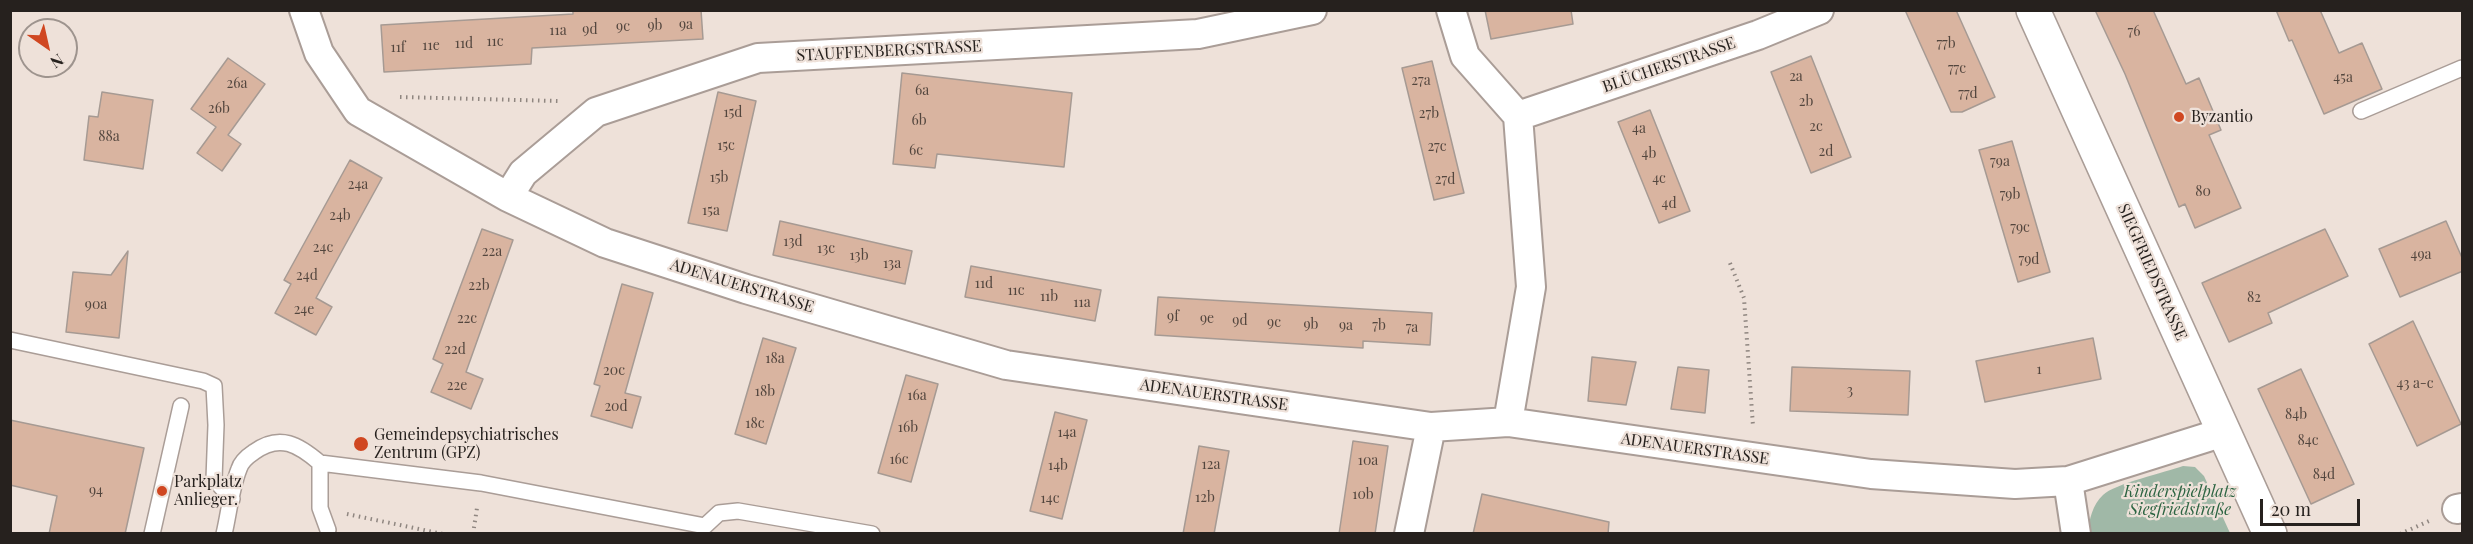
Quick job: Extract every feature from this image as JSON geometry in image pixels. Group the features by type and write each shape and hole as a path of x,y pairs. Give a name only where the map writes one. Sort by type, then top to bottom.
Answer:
{"street":[{"name":"ADENAUERSTRASSE","path":"304,10 319,52 358,111 508,197 605,243 746,289 1006,365 1431,427 1508,422 1871,474 2015,484 2068,480 2224,432"},
{"name":"STAUFFENBERGSTRASSE","path":"508,197 523,173 597,112 758,58 1198,34 1312,10"},
{"path":"1450,10 1466,56 1518,116 1531,287 1508,422"},
{"name":"BLÜCHERSTRASSE","path":"1518,116 1758,35 1819,10"},
{"name":"SIEGFRIEDSTRASSE","path":"2033,10 2270,534"},
{"path":"1409,534 1431,427"},
{"path":"2068,480 2076,534"}],"lane":[{"path":"2361,111 2463,68"},
{"path":"10,340 203,381 214,386 216,425 214,479 232,499"},
{"path":"152,534 181,406"},
{"path":"224,534 239,468 247,457 262,446 277,442 301,448 320,463 481,483 705,526 719,513 738,511 872,534"},
{"path":"320,463 320,508 328,530"}],"path":[{"path":"358,111 385,97 574,102 597,112"},
{"path":"1730,263 1744,298 1754,421 1746,456"},
{"path":"320,508 443,534"}],"green space":[{"name":"Kinderspielplatz Siegfriedstraße","path":"2183,466 2195,467 2204,476 2230,533 2089,533 2092,513 2096,503 2103,495 2129,483"}],"building":[{"path":"573,10 701,10 703,39 532,48 531,64 384,72 381,25 573,14"},
{"path":"1485,10 1571,10 1573,24 1491,39"},
{"path":"1905,10 1956,10 1995,97 1962,112 1951,112"},
{"path":"2095,10 2153,10 2186,84 2199,78 2221,130 2209,135 2241,208 2195,228 2185,204 2179,207 2125,74"},
{"path":"2276,10 2320,10 2339,53 2362,43 2382,89 2324,114 2292,40 2289,41"},
{"path":"1811,56 1851,157 1811,173 1771,72"},
{"path":"228,58 265,84 228,135 241,144 222,171 197,153 216,127 191,109"},
{"path":"1432,61 1464,193 1434,200 1402,68"},
{"path":"902,73 1072,93 1064,167 937,154 935,168 893,164"},
{"path":"102,92 153,100 143,169 84,160 89,116 98,117"},
{"path":"718,92 756,101 727,231 688,223"},
{"path":"1650,110 1690,211 1659,223 1618,122"},
{"path":"2012,141 2050,272 2018,282 1979,150"},
{"path":"350,160 382,178 316,298 332,307 316,335 275,313 291,284 284,280"},
{"path":"780,221 912,251 905,284 773,255"},
{"path":"2446,221 2463,260 2463,271 2400,297 2379,249"},
{"path":"482,229 513,240 466,372 483,379 471,409 431,392 443,364 433,359"},
{"path":"2325,229 2348,276 2268,313 2272,323 2229,342 2202,283"},
{"path":"128,251 119,338 66,332 73,272 111,275"},
{"path":"971,266 1101,290 1095,321 965,297"},
{"path":"622,284 653,293 625,393 641,397 632,428 591,416 600,386 594,384"},
{"path":"1158,297 1432,313 1430,345 1363,341 1363,348 1155,335"},
{"path":"2413,321 2461,424 2417,446 2369,344"},
{"path":"763,338 796,348 766,444 735,434"},
{"path":"2093,338 2101,379 1985,402 1976,361"},
{"path":"1592,357 1636,362 1626,405 1588,401"},
{"path":"1678,367 1709,370 1705,413 1671,409"},
{"path":"1792,367 1910,371 1908,415 1790,411"},
{"path":"2301,369 2354,484 2311,504 2258,389"},
{"path":"906,375 938,384 911,482 878,473"},
{"path":"1055,412 1087,420 1062,519 1030,511"},
{"path":"10,420 144,448 125,534 49,534 57,496 10,485"},
{"path":"1353,441 1388,446 1375,534 1339,534"},
{"path":"1199,446 1229,451 1214,534 1183,534"},
{"path":"1482,494 1609,522 1608,534 1473,534"}],"place":[{"name":"Byzantio","path":"2179,117"},
{"name":"Gemeindepsychiatrisches Zentrum (GPZ)","path":"361,444"},
{"name":"Parkplatz Anlieger.","path":"162,491"}]}
